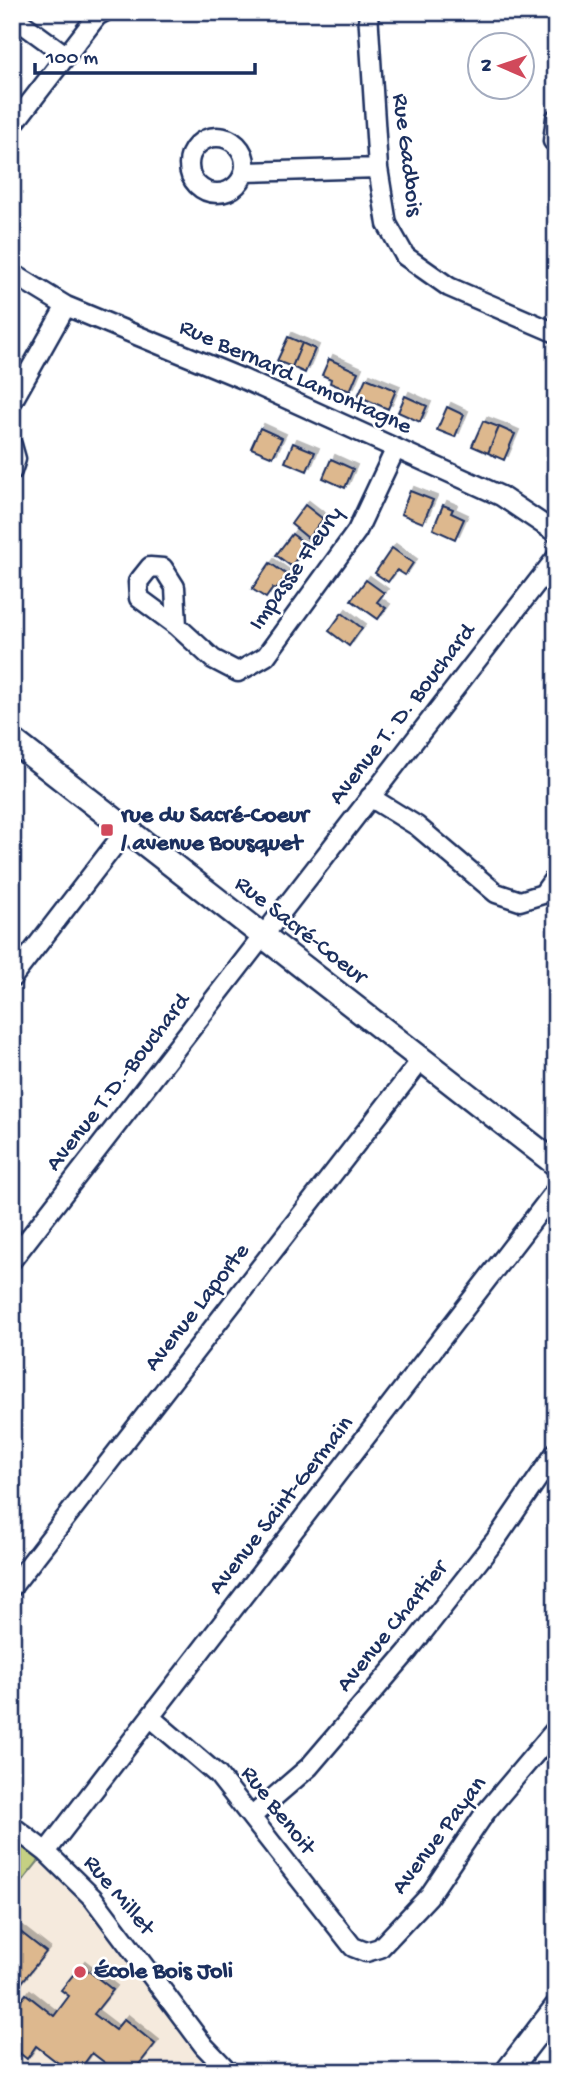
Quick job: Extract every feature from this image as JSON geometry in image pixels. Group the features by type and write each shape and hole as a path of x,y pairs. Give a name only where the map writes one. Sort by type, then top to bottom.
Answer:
{"street":[{"path":"12,126 97,16 104,12"},
{"name":"Rue Gadbois","path":"368,12 378,168 387,224 405,256 449,287 556,333"},
{"path":"12,16 67,56"},
{"path":"556,118 553,141 556,144"},
{"path":"244,172 378,168"},
{"name":"Rue Bernard Lamontagne","path":"12,273 66,306 243,379 501,496 556,533"},
{"path":"12,402 66,306"},
{"path":"12,445 16,459 12,471"},
{"name":"Impasse Fleury","path":"177,626 213,659 238,672 266,656 357,531 395,450"},
{"name":"Avenue T. D. Bouchard","path":"264,937 556,558"},
{"name":"Rue Sacré-Coeur","path":"12,740 556,1164"},
{"path":"370,797 417,827 496,893 520,901 543,894 556,876"},
{"path":"15,968 127,829"},
{"name":"Avenue T.D.-Bouchard","path":"12,1260 264,937"},
{"name":"Avenue Laporte","path":"12,1587 422,1059"},
{"name":"Avenue Saint-Germain","path":"46,1853 556,1191"},
{"name":"Avenue Chartier","path":"251,1817 309,1767 409,1650 497,1538 556,1452"},
{"name":"Rue Benoit","path":"150,1717 218,1775 353,1947"},
{"name":"Avenue Payan","path":"353,1947 366,1952 380,1948 429,1896 485,1813 556,1729"},
{"name":"Rue Millet","path":"12,1826 46,1853 93,1898 204,2046 229,2072"},
{"path":"507,2072 556,2008"}],"shaded area":[{"name":"École Bois Joli","path":"46,1852 229,2072 12,2072 12,1894"}],"green space":[{"path":"12,1827 46,1852 12,1894"}],"building":[{"path":"288,337 302,343 292,367 277,361"},
{"path":"302,343 315,349 305,373 292,367"},
{"path":"329,359 358,372 350,391 330,383 331,379 322,375"},
{"path":"366,378 396,390 388,409 358,396"},
{"path":"405,396 427,406 420,422 398,412"},
{"path":"447,407 464,415 455,437 437,430"},
{"path":"483,421 499,427 488,453 472,446"},
{"path":"499,427 515,434 504,460 488,453"},
{"path":"260,428 282,438 273,457 251,448"},
{"path":"293,443 315,452 307,471 285,462"},
{"path":"331,459 353,469 345,488 323,478"},
{"path":"410,491 433,500 423,523 401,514"},
{"path":"305,505 323,519 308,538 291,524"},
{"path":"443,505 453,509 451,513 464,519 455,539 433,529"},
{"path":"292,534 307,545 291,566 276,555"},
{"path":"392,548 413,563 405,575 397,570 388,582 375,573"},
{"path":"270,563 287,575 266,598 252,589"},
{"path":"366,580 384,593 377,602 386,608 378,619 351,600"},
{"path":"342,613 362,628 349,646 329,631"},
{"path":"18,1930 46,1952 14,1992 12,1937"},
{"path":"81,1965 113,1990 94,2014 115,2030 124,2019 155,2044 133,2072 117,2072 92,2053 78,2072 51,2072 58,2063 36,2046 27,2059 12,2047 12,2012 26,1994 54,2016 69,1996 61,1990"}],"place":[{"name":"rue du Sacré-Coeur / avenue Bousquet","path":"107,830"},
{"name":"École Bois Joli","path":"80,1972"}]}
